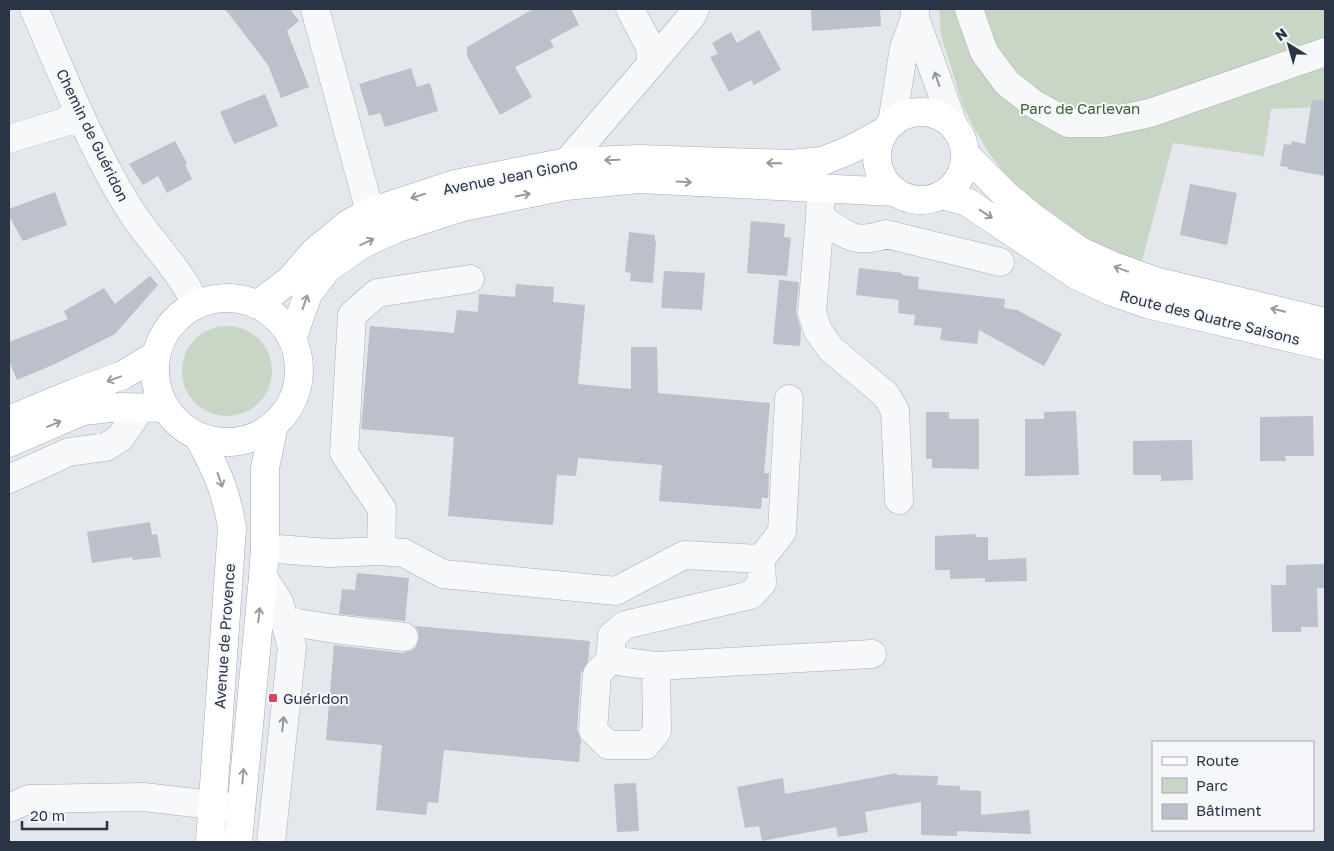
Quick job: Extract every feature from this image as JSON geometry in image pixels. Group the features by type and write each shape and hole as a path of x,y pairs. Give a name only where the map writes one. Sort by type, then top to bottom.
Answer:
{"main road":[{"path":"916,112 930,112 953,124 962,138 965,154 964,166 952,188 942,195 918,200 906,198 895,192 885,182 876,157 878,144 888,127 903,115 916,112"},
{"name":"Avenue Jean Giono","path":"257,305 291,279 314,252 348,224 370,212 455,184 567,162 639,159 790,164 823,161 852,149 888,127"},
{"name":"Route des Quatre Saisons","path":"965,154 1006,195 1035,218 1080,251 1116,268 1155,281 1325,322"},
{"name":"Avenue Jean Giono","path":"292,339 308,294 327,269 361,245 394,229 463,207 566,186 639,179 895,192"},
{"name":"Route des Quatre Saisons","path":"942,195 967,202 1076,275 1110,291 1147,304 1325,346"},
{"path":"9,443 84,411 120,407 153,408 174,419 198,436 218,442 238,442 257,436 274,425 289,407 298,385 299,362 292,339 284,325 271,313 257,305 237,299 216,299 196,305 178,318 164,335 156,355 155,374 158,391 153,408"},
{"path":"9,420 123,375 156,355"},
{"name":"Avenue de Provence","path":"238,842 263,577 265,468 274,425"},
{"name":"Avenue de Provence","path":"198,436 217,470 228,504 232,528 210,842"}],"street":[{"name":"Chemin de Guéridon","path":"34,9 81,117 128,206 188,287 196,305"},
{"path":"315,9 370,212"},
{"path":"630,9 650,47 651,64"},
{"path":"970,9 984,52 1007,83 1034,104 1068,123 1102,123 1150,113 1325,52"},
{"path":"567,162 651,64 691,12"},
{"path":"915,13 953,124"},
{"path":"888,127 904,48 915,13"},
{"path":"9,138 81,117"},
{"path":"821,189 812,313 818,331 831,349 886,395 895,411 899,500"},
{"path":"820,217 852,237 871,239 886,234 1000,262"},
{"path":"381,551 382,509 344,453 352,315 377,293 470,278"},
{"path":"656,666 657,731 646,745 608,745 593,730 596,674 610,660 612,636 624,624 751,595 762,583 761,559 782,532 789,399"},
{"path":"9,479 69,452 106,447 120,438 153,408"},
{"path":"265,548 328,553 381,551 404,553 443,574 616,591 684,555 761,559"},
{"path":"263,577 279,602 292,647 271,842"},
{"path":"285,621 404,637"},
{"path":"610,660 656,666 872,654"},
{"path":"9,808 29,799 144,797 241,808"}],"green space":[{"name":"Parc de Carlevan","path":"939,9 1325,9 1325,107 1271,109 1264,156 1173,143 1141,265 1095,245 1029,199 1007,177 989,153 963,106 941,35"},
{"path":"227,326 244,329 259,339 269,354 272,371 269,388 259,403 244,413 227,416 210,413 195,403 185,388 182,371 185,354 195,339 210,329"}],"building":[{"path":"225,9 290,9 299,21 287,31 309,87 281,98 268,65"},
{"path":"533,9 571,9 579,25 550,40 554,47 515,67 532,97 500,115 467,56 467,47"},
{"path":"811,9 880,9 881,26 812,31"},
{"path":"759,30 781,70 754,85 751,80 729,92 710,57 718,54 712,43 731,32 737,43"},
{"path":"411,68 417,87 430,83 438,111 385,127 380,113 369,116 359,84"},
{"path":"265,94 278,126 234,144 220,112"},
{"path":"1312,100 1325,101 1325,176 1280,166 1284,144 1291,145 1292,141 1305,144"},
{"path":"175,141 187,163 185,164 192,179 167,193 158,176 143,185 129,164"},
{"path":"1190,184 1237,193 1227,245 1180,235"},
{"path":"55,192 67,225 23,241 9,216 9,209"},
{"path":"751,221 785,224 784,237 791,238 787,276 747,273"},
{"path":"629,232 655,235 653,283 630,281 631,273 625,272"},
{"path":"859,268 919,277 918,289 1005,299 1004,308 1017,310 1062,334 1044,366 979,330 977,344 940,340 942,328 914,325 915,315 898,313 899,300 856,295"},
{"path":"664,271 705,273 702,310 661,308"},
{"path":"150,276 158,285 115,334 57,363 17,380 9,361 9,342 68,319 64,311 104,288 115,304"},
{"path":"779,280 799,282 796,312 801,330 800,346 773,344"},
{"path":"516,284 554,287 553,302 585,305 578,384 631,389 631,347 657,347 658,393 770,403 764,473 769,473 768,498 762,498 761,509 659,501 662,465 578,458 576,476 557,475 553,525 448,516 454,437 361,429 370,326 454,333 457,310 478,312 479,294 515,297"},
{"path":"1076,411 1079,475 1025,476 1025,419 1044,419 1044,412"},
{"path":"926,412 949,412 949,419 979,419 979,469 932,468 932,459 926,459"},
{"path":"1313,416 1314,456 1285,456 1286,461 1260,461 1260,417"},
{"path":"1192,440 1193,480 1161,481 1161,475 1133,475 1133,441"},
{"path":"150,522 152,535 157,534 161,557 133,560 132,557 92,563 87,532"},
{"path":"976,534 976,537 988,537 988,560 1026,558 1027,581 985,582 985,578 950,579 950,570 935,570 935,536"},
{"path":"1325,564 1325,588 1317,588 1318,627 1301,627 1301,632 1272,632 1271,585 1286,585 1286,565"},
{"path":"357,573 409,578 405,621 339,614 342,589 355,590"},
{"path":"415,626 590,641 588,661 581,673 577,729 581,740 579,762 444,750 438,803 428,802 426,815 376,810 382,745 326,740 334,645 402,653 416,647 419,639"},
{"path":"897,773 897,775 938,776 937,785 960,786 960,790 981,791 981,815 1029,810 1031,834 957,831 957,836 921,835 921,802 865,812 868,832 838,837 836,827 762,841 759,826 745,828 737,787 783,778 785,794"},
{"path":"636,783 639,831 617,832 614,784"}],"place":[{"name":"Guéridon","path":"273,698"}]}
